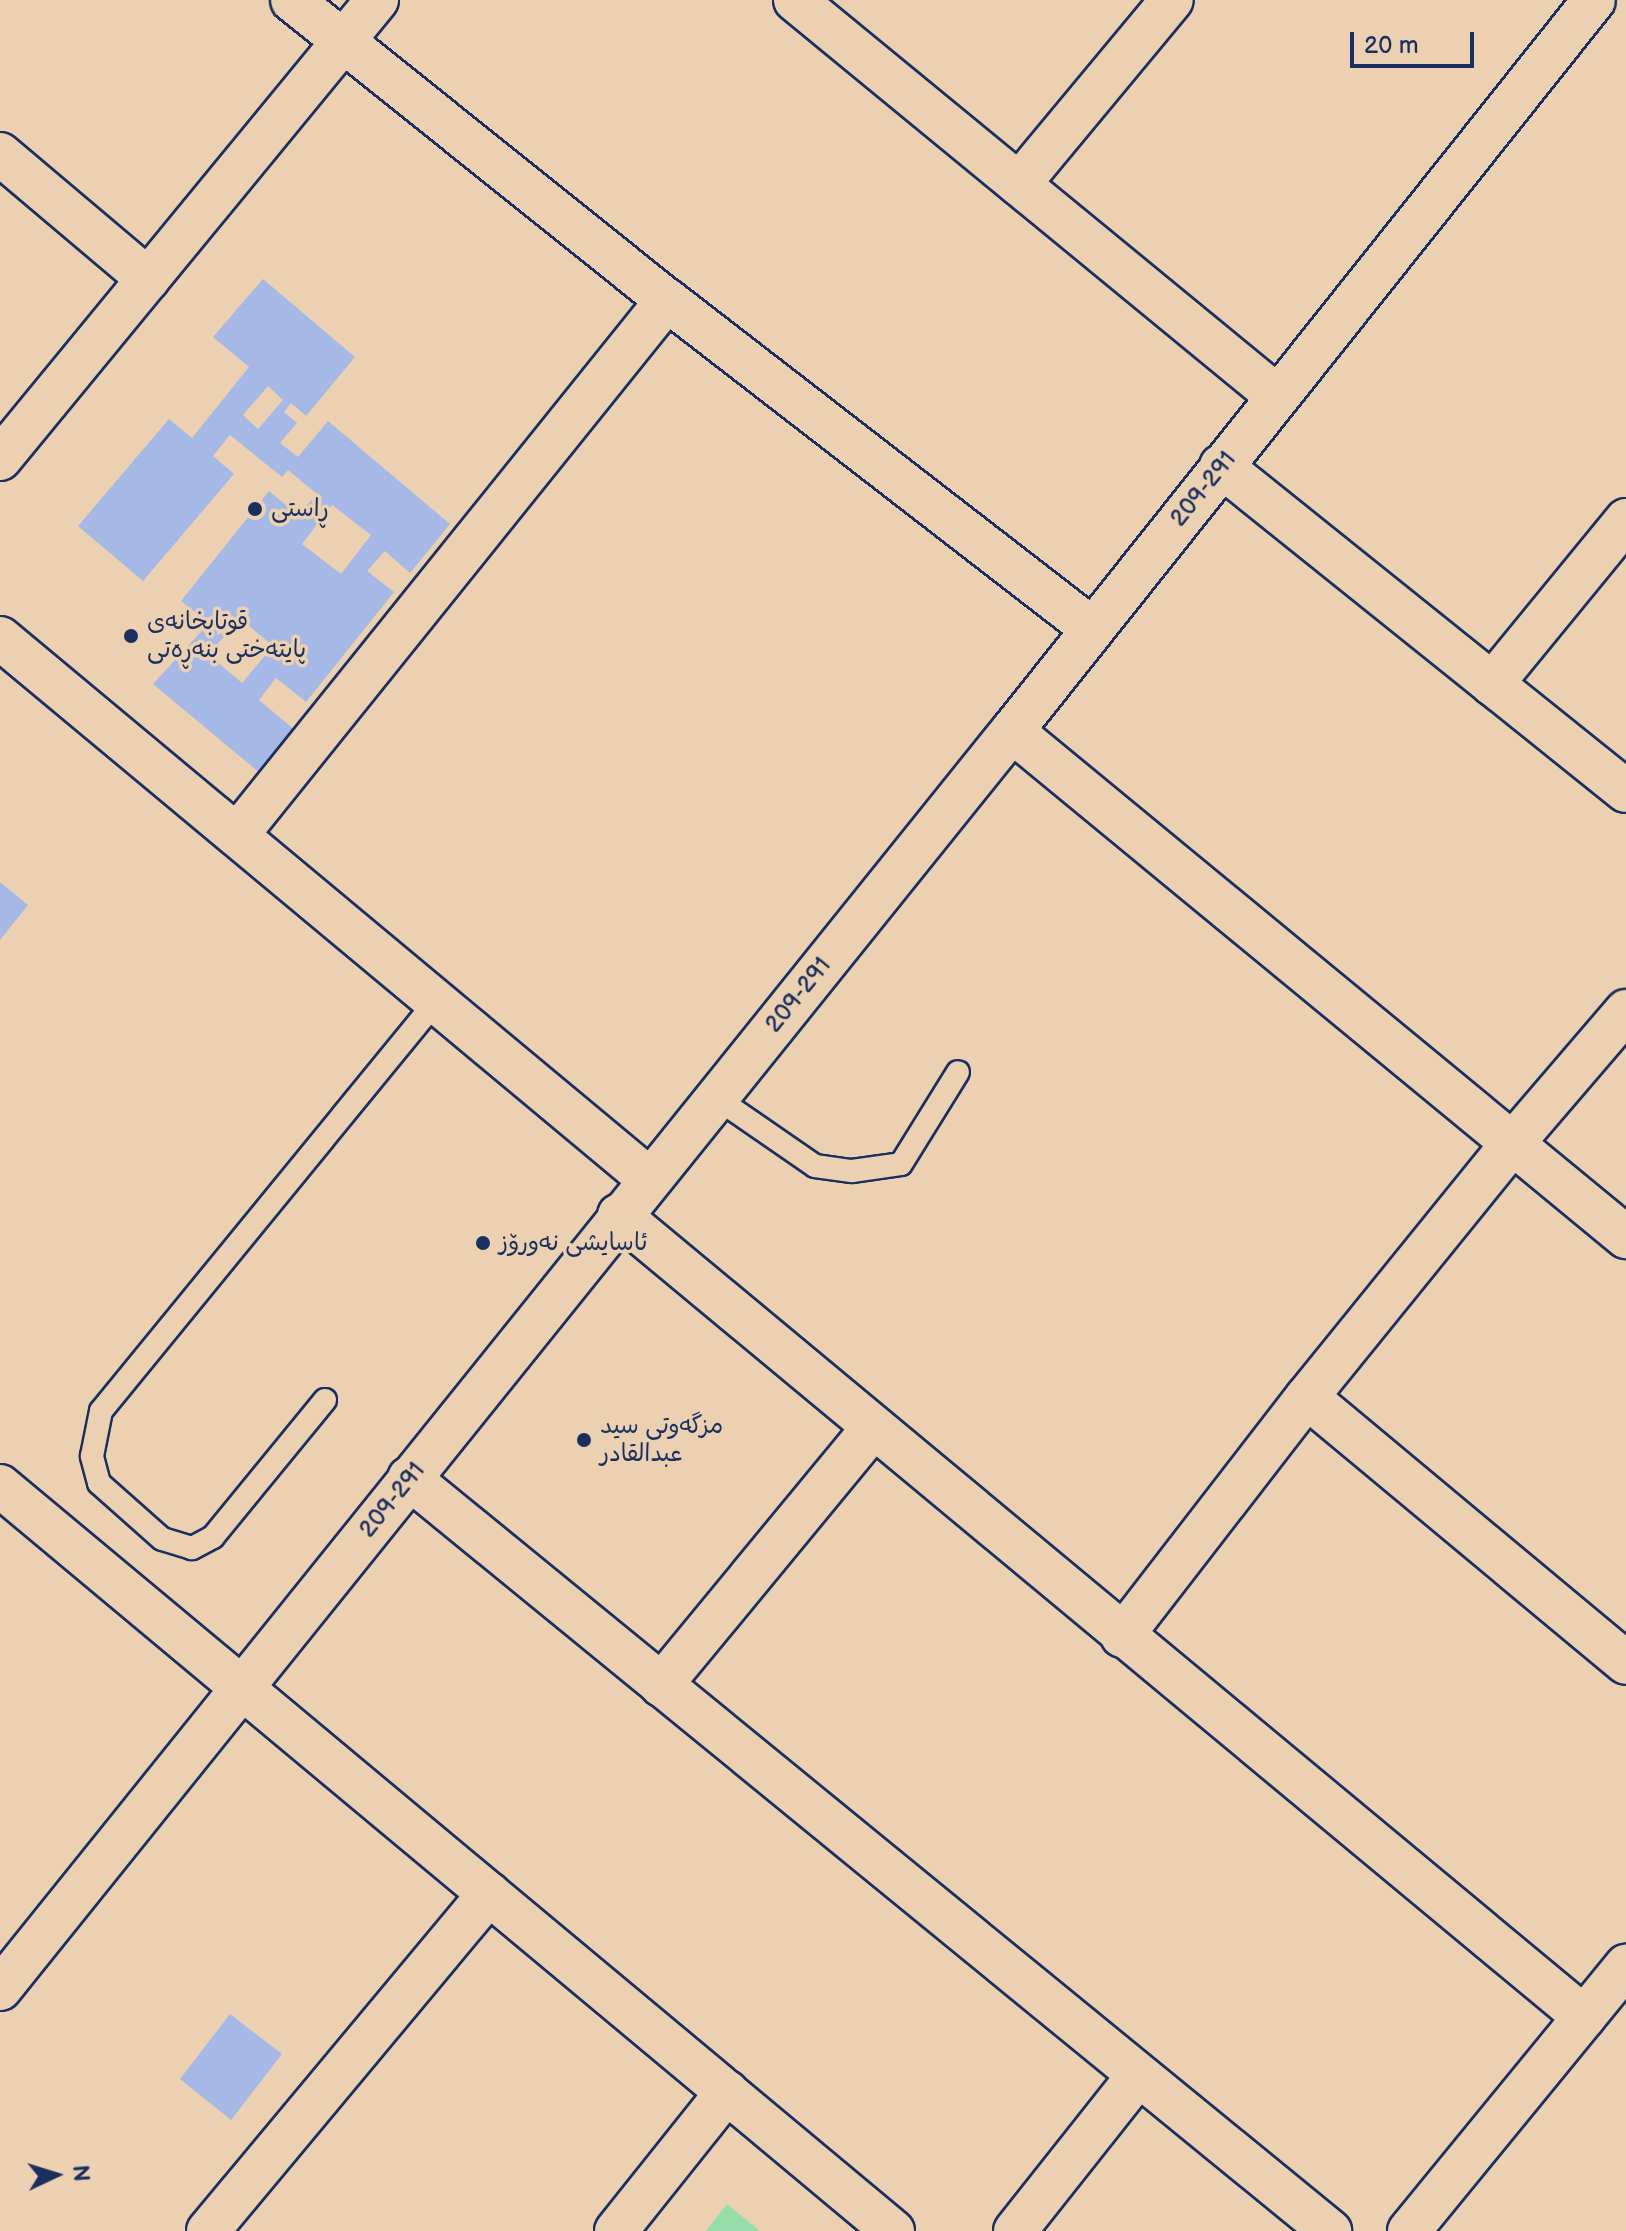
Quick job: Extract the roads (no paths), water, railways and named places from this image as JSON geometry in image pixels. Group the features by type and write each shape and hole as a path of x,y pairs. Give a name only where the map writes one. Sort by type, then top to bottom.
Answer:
{"street":[{"path":"292,0 667,300 1091,628"},
{"path":"0,459 377,0"},
{"path":"795,0 1277,396"},
{"path":"1019,184 1172,0"},
{"name":"209-291","path":"0,1989 619,1215 1012,731 1594,0"},
{"path":"0,154 148,279"},
{"path":"237,835 667,300"},
{"path":"1221,466 1626,791"},
{"path":"1492,684 1626,520"},
{"path":"0,638 649,1179"},
{"path":"1012,731 1626,1237"},
{"path":"1122,1636 1307,1397 1513,1143 1626,1011"},
{"path":"619,1215 1584,2017"},
{"path":"1307,1397 1626,1663"},
{"path":"661,1685 873,1428"},
{"path":"409,1478 1330,2231"},
{"path":"0,1486 893,2231"},
{"path":"208,2231 489,1894"},
{"path":"1409,2231 1626,1966"},
{"path":"1015,2231 1138,2076"},
{"path":"616,2231 727,2092"}],"lane":[{"path":"325,1400 213,1537 192,1548 162,1539 99,1483 92,1456 101,1411 437,1000"},
{"path":"715,1097 815,1166 852,1171 901,1164 958,1072"}],"place":[{"name":"ڕاستی","path":"255,509"},
{"name":"قوتابخانەی پایتەختی بنەڕەتی","path":"131,636"},
{"name":"ئاسایشی نەورۆز","path":"483,1243"},
{"name":"مزگەوتی سید عبدالقادر","path":"584,1440"}]}
